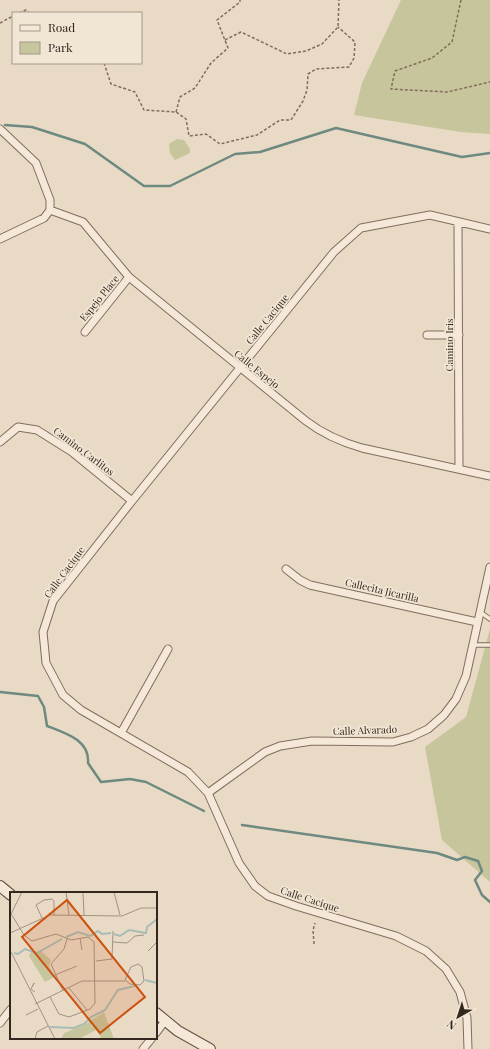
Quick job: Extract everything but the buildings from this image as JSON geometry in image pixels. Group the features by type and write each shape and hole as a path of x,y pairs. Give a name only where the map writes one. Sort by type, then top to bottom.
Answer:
{"street":[{"path":"0,129 36,163 50,200 50,210 44,218 0,239"},
{"name":"Calle Espejo","path":"50,210 83,222 129,277 306,421 333,438 362,448 490,476"},
{"name":"Calle Cacique","path":"468,1049 467,1018 460,992 446,969 426,950 396,936 296,906 268,896 255,886 239,863 208,793 188,772 81,710 63,695 46,663 44,632 53,601 334,252 361,228 430,215 490,229"},
{"name":"Camino Iris","path":"458,222 458,469"},
{"name":"Espejo Place","path":"85,332 129,277"},
{"path":"428,335 459,335"},
{"name":"Camino Carlitos","path":"0,442 18,427 37,430 72,452 132,501"},
{"name":"Calle Alvarado","path":"208,793 265,752 280,746 312,741 393,742 411,737 428,729 444,716 456,699 466,676 490,567"},
{"name":"Callecita Jicarilla","path":"286,569 300,580 310,585 477,622"},
{"path":"121,734 168,649"},
{"path":"0,886 10,894"},
{"path":"0,1024 10,1010"},
{"path":"157,1015 191,1040 210,1049"},
{"path":"157,1032 166,1021"},
{"path":"143,1049 151,1039"}],"lane":[{"path":"480,612 490,620"},
{"path":"472,645 490,645"}],"path":[{"path":"176,112 180,97 195,88 211,63 228,48 217,20 240,2 240,0"},
{"path":"225,40 241,32 287,54 306,51 322,44 338,28 339,0"},
{"path":"462,0 452,42 432,58 395,71 391,88 448,92 490,82"},
{"path":"0,23 12,17"},
{"path":"104,64 111,84 135,92 144,110 176,112 186,119 189,136 206,134 220,144 257,135 280,120 291,120 307,90 308,74 316,69 349,67 354,58 355,42 338,28"},
{"path":"314,944 313,930 315,923"}],"green space":[{"path":"401,0 490,0 490,134 461,132 354,115 362,83"},
{"path":"177,139 184,140 190,149 190,153 175,160 170,153 169,144"},
{"path":"490,629 490,882 442,840 425,747 466,717"}],"waterway":[{"path":"5,125 32,127 85,144 144,186 170,186 235,154 260,152 336,128 462,157 490,153"},
{"path":"0,692 38,696 44,707 47,726 75,738 81,743 88,755 88,763 101,782 130,779 146,782 204,811"},
{"path":"242,825 437,853 457,860 465,857 478,861 482,871 475,880 482,895 490,902"}]}
